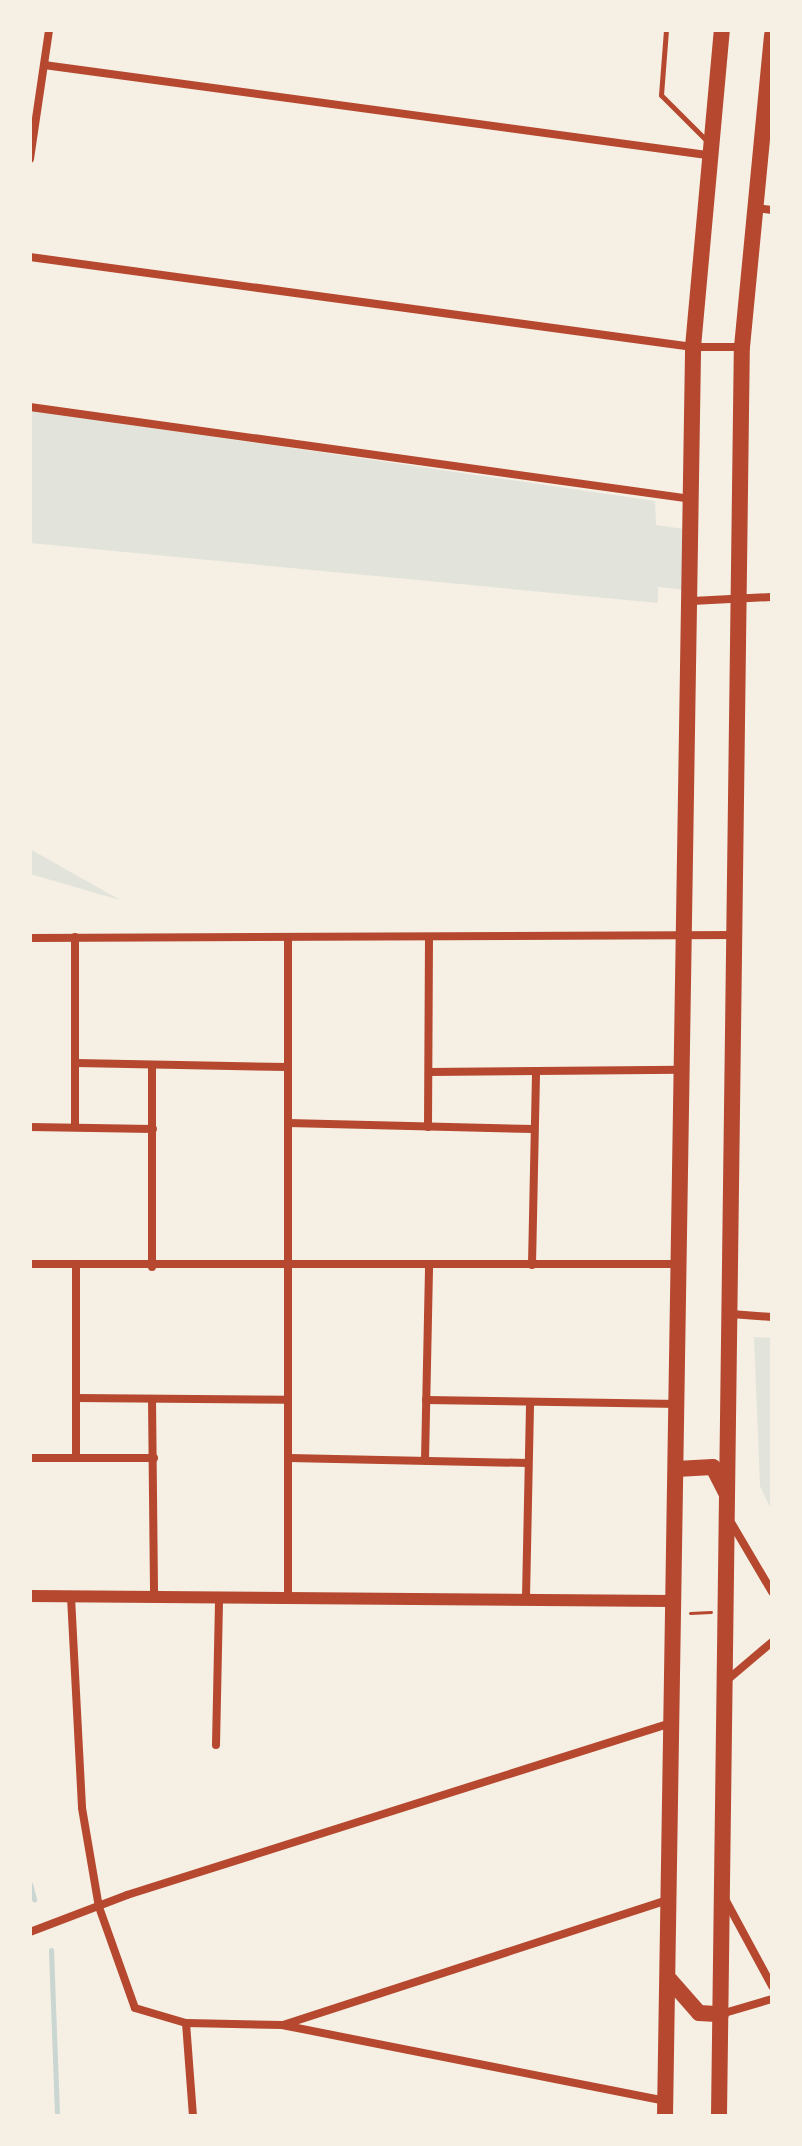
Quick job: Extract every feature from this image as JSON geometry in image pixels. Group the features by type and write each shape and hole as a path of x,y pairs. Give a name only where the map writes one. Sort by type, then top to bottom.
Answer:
{"main road":[{"path":"665,2108 669,1978 667,1900 672,1723 671,1607 680,1404 693,347 708,149 722,30"},
{"path":"719,2116 726,1611 732,1524 731,1314 742,347 751,208 772,35"},
{"path":"676,1469 718,1471 732,1524"},
{"path":"669,1978 699,2013 721,2014"}],"street":[{"path":"30,159 49,30"},
{"path":"44,65 708,149"},
{"path":"751,208 772,210"},
{"path":"30,257 693,347 742,347"},
{"path":"30,407 693,500"},
{"path":"692,601 772,597"},
{"path":"30,938 736,935"},
{"path":"75,937 75,1126"},
{"path":"288,937 288,1596"},
{"path":"428,1127 429,938"},
{"path":"76,1063 287,1067"},
{"path":"152,1066 152,1267"},
{"path":"429,1072 682,1070"},
{"path":"532,1265 536,1072"},
{"path":"288,1123 533,1129"},
{"path":"30,1127 153,1129"},
{"path":"30,1264 152,1267 680,1264"},
{"path":"76,1265 76,1458"},
{"path":"425,1460 429,1266"},
{"path":"731,1314 772,1317"},
{"path":"76,1398 287,1400"},
{"path":"152,1399 154,1596"},
{"path":"426,1400 680,1404"},
{"path":"526,1597 530,1403"},
{"path":"30,1458 154,1458"},
{"path":"289,1458 527,1463"},
{"path":"732,1524 772,1592"},
{"path":"30,1596 526,1597 671,1607"},
{"path":"71,1597 82,1808 99,1907 135,2008 186,2023 282,2025 665,2108"},
{"path":"216,1745 219,1597"},
{"path":"725,1682 772,1642"},
{"path":"30,1932 99,1907 672,1723"},
{"path":"722,1893 772,1986"},
{"path":"282,2025 667,1900"},
{"path":"721,2014 772,1999"},
{"path":"186,2023 193,2116"}],"lane":[{"path":"666,30 661,95 708,149"}],"path":[{"path":"671,1607 726,1611"}],"shaded area":[{"path":"30,410 655,501 656,525 691,530 686,590 658,587 658,603 30,543"},
{"path":"30,849 120,900 30,874"},
{"path":"754,1337 772,1338 772,1511 760,1486"}],"waterway":[{"path":"30,1884 34,1899"},
{"path":"51,1950 57,2116"}]}
